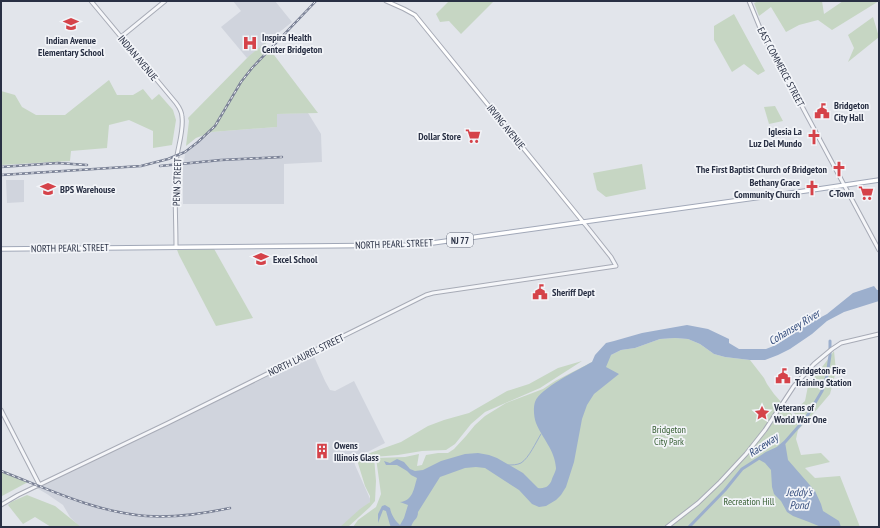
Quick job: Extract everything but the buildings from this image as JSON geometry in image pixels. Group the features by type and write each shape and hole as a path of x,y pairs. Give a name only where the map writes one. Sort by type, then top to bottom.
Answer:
{"main road":[{"name":"IRVING AVENUE","path":"386,1 415,15 584,223"},
{"name":"NORTH PEARL STREET","path":"1,248 418,245 584,223 879,180"}],"street":[{"name":"INDIAN AVENUE","path":"91,1 176,103 182,117"},
{"path":"121,37 165,1"},
{"name":"EAST COMMERCE STREET","path":"749,1 760,28 879,250"},
{"name":"PENN STREET","path":"176,247 175,180 182,117"},
{"name":"IRVING AVENUE","path":"584,223 611,257 616,266"},
{"name":"NORTH LAUREL STREET","path":"1,505 39,484 168,423 426,295 616,266"},
{"path":"668,527 720,482 746,454 765,430 794,386 814,364 832,349 845,342 879,334"},
{"path":"1,410 39,484"}],"shaded area":[{"name":"Inspira Health Center Bridgeton","path":"233,1 275,1 292,22 247,58 221,27 241,11"},
{"path":"308,113 321,134 322,162 284,164 284,204 183,204 183,169 185,154 212,132 277,127 277,114"},
{"path":"6,180 24,180 24,202 7,203"},
{"path":"312,352 330,390 335,391 354,381 385,443 358,457 354,461 371,501 341,527 80,527 70,517 63,505 35,487"}],"green space":[{"path":"449,1 494,1 461,34 449,21 440,22 436,14"},
{"path":"759,1 822,1 824,14 843,1 879,1 832,30 818,20 799,25 786,32 771,7 759,16 754,3"},
{"path":"734,14 765,71 758,75 744,64 732,72 714,40 714,26"},
{"path":"873,17 879,37 848,62 854,48 848,35"},
{"path":"265,43 318,113 277,114 277,127 212,132 196,138 186,146 189,121 188,118 249,56"},
{"path":"109,80 117,95 133,95 143,89 152,100 159,94 173,110 176,120 172,145 153,148 153,131 129,120 109,125 107,148 71,151 70,161 1,165 1,91 15,95 22,107 36,115 65,115"},
{"path":"775,106 783,121 769,124 764,107"},
{"path":"642,164 646,189 606,197 597,190 593,173"},
{"path":"176,247 213,247 253,318 216,326"},
{"name":"Bridgeton City Park","path":"660,339 688,339 700,344 714,354 750,360 774,394 796,419 793,412 805,401 808,386 834,351 836,371 830,394 798,430 796,439 801,455 821,453 830,462 805,468 815,478 840,476 860,527 353,527 358,520 376,507 381,494 376,458 405,457 419,454 417,466 422,465 426,455 448,453 454,449 485,416 506,403 543,389 555,381 592,362 621,350 635,348"},
{"path":"582,361 540,388 485,412 471,424 455,444 446,450 422,451 374,457 376,481 375,501 348,527 340,527 370,502 370,496 365,486 357,460 370,453 401,442 428,426 469,413 507,391 529,384 558,368"},
{"path":"1,472 28,482 2,496"},
{"path":"27,495 55,506 81,527 51,527 35,517 23,524 8,505 11,502"}],"water":[{"path":"874,286 877,290 879,290 879,301 844,312 827,321 812,334 790,349 765,360 725,357 714,354 700,344 688,339 675,338 660,339 635,348 621,350 611,355 606,367 619,374 594,394 587,405 582,419 574,462 566,487 556,500 546,506 539,507 532,504 519,490 485,468 465,468 440,477 418,512 417,517 411,527 391,527 386,511 383,510 378,523 378,514 382,506 385,505 390,508 396,522 400,525 408,505 400,502 410,497 414,490 417,478 397,465 386,465 384,461 390,463 397,459 404,462 410,469 415,471 423,470 441,461 465,454 478,453 497,458 523,473 538,488 543,488 550,484 556,471 555,462 551,450 536,423 534,413 535,402 544,391 552,385 592,362 595,355 606,343 642,333 687,325 708,329 729,339 729,343 739,349 766,349 776,345 827,314 853,293"},
{"name":"Jeddy's Pond","path":"785,442 788,460 815,491 823,511 839,521 841,527 821,527 793,516 787,512 781,501 774,494 771,470 765,463 758,459"}],"waterway":[{"name":"Raceway","path":"689,527 725,490 742,469 767,453 778,448 806,418 822,391 827,376 830,341"},
{"path":"508,465 518,464 524,461 530,454 541,434"}],"railway":[{"path":"1,175 141,166 168,159 185,152 215,126 241,82 252,68 316,1"},
{"path":"160,166 221,160 282,157"},
{"path":"1,167 58,163 87,165"},
{"path":"1,471 72,499 127,514 146,516 178,516 230,508"}],"place":[{"name":"Indian Avenue Elementary School","path":"71,24"},
{"name":"Inspira Health Center Bridgeton","path":"250,43"},
{"name":"Bridgeton City Hall","path":"822,111"},
{"name":"Dollar Store","path":"473,136"},
{"name":"Iglesia La Luz Del Mundo","path":"814,137"},
{"name":"The First Baptist Church of Bridgeton","path":"839,169"},
{"name":"Bethany Grace Community Church","path":"812,188"},
{"name":"BPS Warehouse","path":"48,189"},
{"name":"C-Town","path":"866,193"},
{"name":"Excel School","path":"261,259"},
{"name":"Sheriff Dept","path":"540,292"},
{"name":"Bridgeton Fire Training Station","path":"783,376"},
{"name":"Veterans of World War One","path":"762,413"},
{"name":"Owens Illinois Glass","path":"322,451"}],"water label":[{"name":"Cohansey River","path":"794,327"}],"park label":[{"name":"Recreation Hill","path":"749,501"}]}
